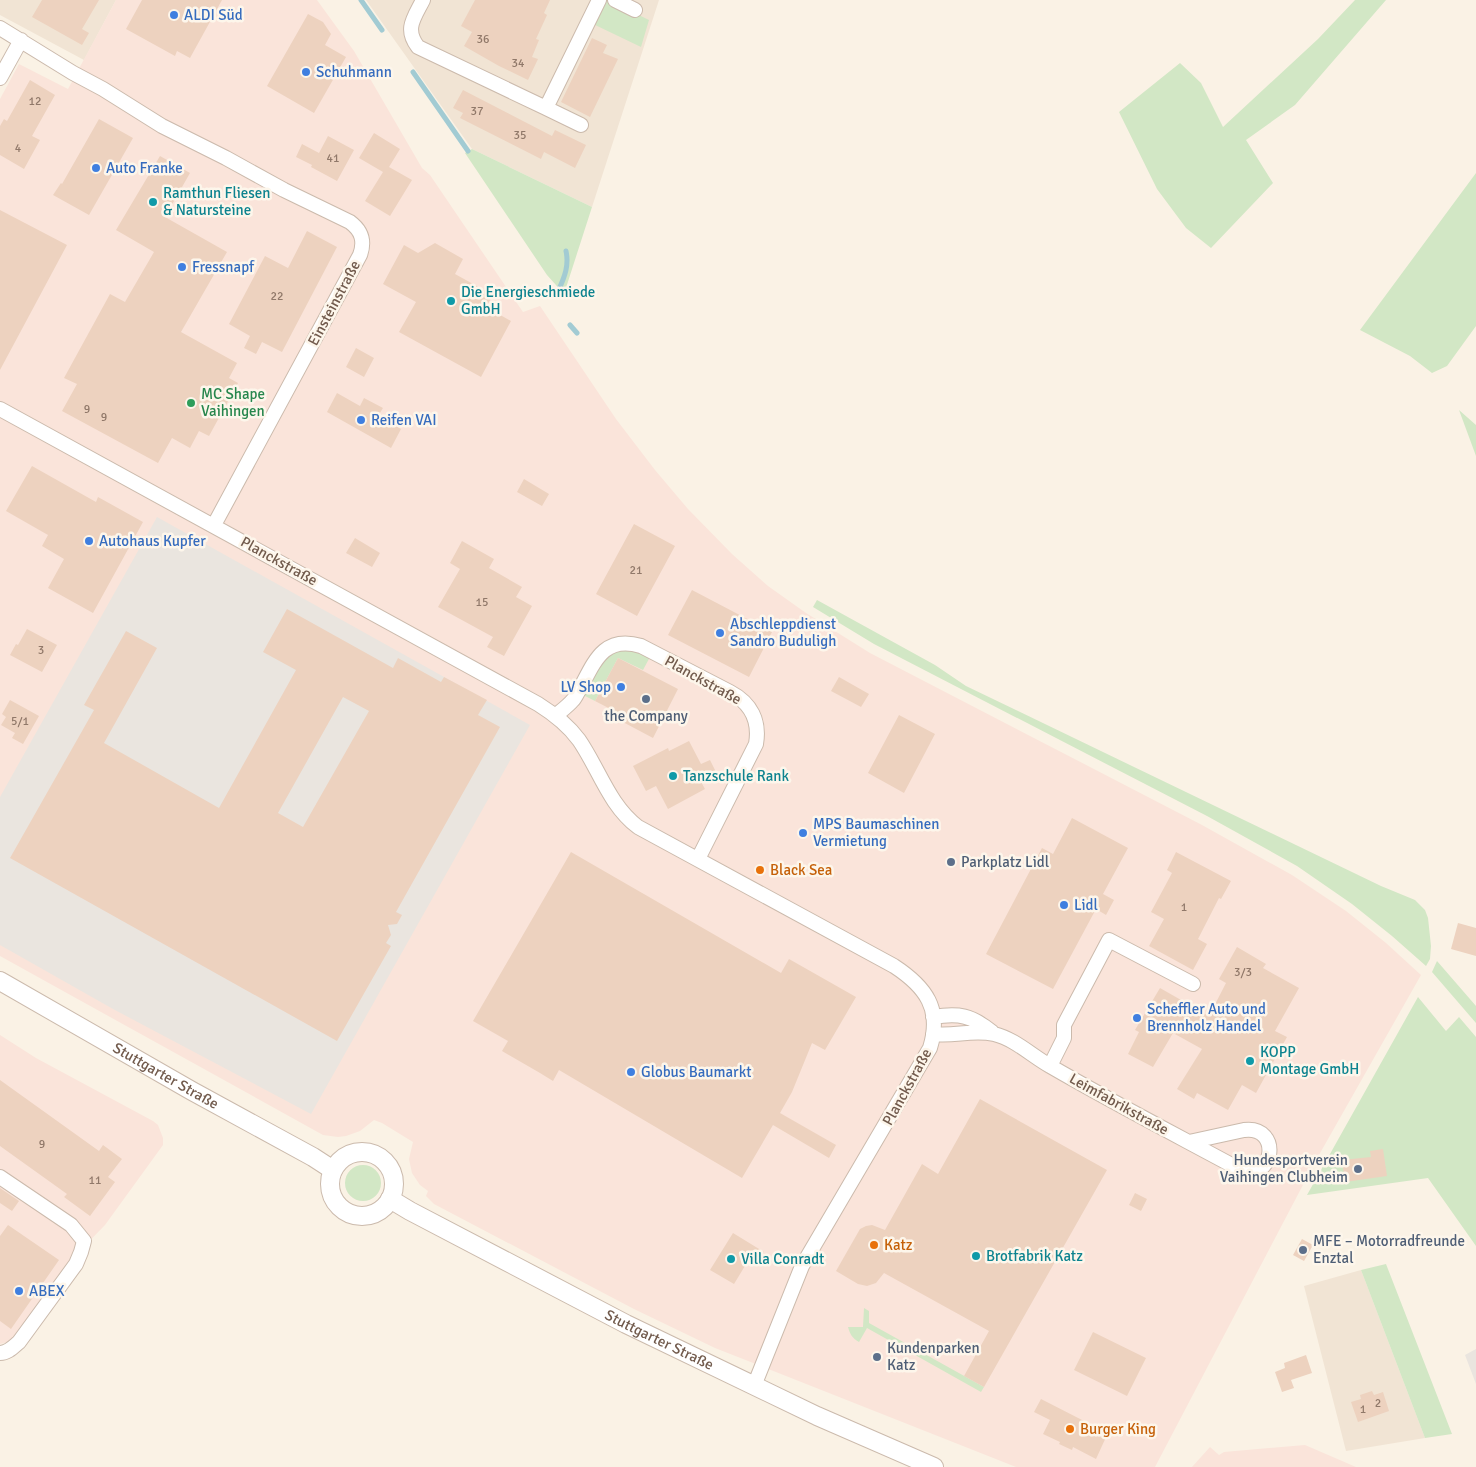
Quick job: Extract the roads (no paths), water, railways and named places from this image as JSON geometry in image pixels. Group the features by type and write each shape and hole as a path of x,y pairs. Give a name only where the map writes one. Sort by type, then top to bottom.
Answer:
{"street":[{"path":"423,0 410,30 411,38 418,47 581,125"},
{"path":"546,108 599,0"},
{"path":"615,0 635,10"},
{"name":"Einsteinstraße","path":"0,28 162,126 284,190 350,222 356,226 361,235 363,246 360,255 214,525"},
{"path":"0,78 21,40"},
{"name":"Planckstraße","path":"1,411 214,525 538,704 556,716 579,742 624,816 638,827 847,940 901,971 917,983 930,1005 933,1017 933,1034 930,1048 802,1266 754,1386"},
{"name":"Planckstraße","path":"556,716 574,700 596,658 605,650 616,644 623,643 641,646 744,700 756,720 758,736 756,744 698,859"},
{"path":"1050,1066 1064,1038 1064,1025 1109,940 1193,984"},
{"name":"Stuttgarter Straße","path":"0,981 333,1170"},
{"name":"Leimfabrikstraße","path":"933,1017 952,1014 961,1016 973,1020 995,1034"},
{"name":"Leimfabrikstraße","path":"933,1034 945,1036 961,1032 978,1032 1007,1038 1050,1066 1189,1142 1246,1172 1262,1167 1270,1154 1266,1138 1252,1130 1189,1142"},
{"path":"363,1152 380,1158 387,1164 394,1181 390,1199 378,1212 370,1215 361,1216 344,1210 332,1196 330,1178 333,1170 338,1163 354,1153 363,1152"},
{"path":"0,1177 71,1225 84,1241 76,1264 19,1342 10,1350 0,1353"},
{"name":"Stuttgarter Straße","path":"390,1199 626,1324 817,1416 934,1467"}],"waterway":[{"path":"361,0 382,30"},
{"path":"413,72 468,151"},
{"path":"559,289 566,270 566,251"},
{"path":"570,325 577,333"}],"place":[{"name":"ALDI Süd","path":"174,15"},
{"name":"Schuhmann","path":"306,72"},
{"name":"Auto Franke","path":"96,168"},
{"name":"Ramthun Fliesen & Natursteine","path":"153,202"},
{"name":"Fressnapf","path":"182,267"},
{"name":"Die Energieschmiede GmbH","path":"451,301"},
{"name":"MC Shape Vaihingen","path":"191,403"},
{"name":"Reifen VAI","path":"361,420"},
{"name":"Autohaus Kupfer","path":"89,541"},
{"name":"Abschleppdienst Sandro Buduligh","path":"720,633"},
{"name":"LV Shop","path":"621,687"},
{"name":"the Company","path":"646,699"},
{"name":"Tanzschule Rank","path":"673,776"},
{"name":"MPS Baumaschinen Vermietung","path":"803,833"},
{"name":"Parkplatz Lidl","path":"951,862"},
{"name":"Black Sea","path":"760,870"},
{"name":"Lidl","path":"1064,905"},
{"name":"Scheffler Auto und Brennholz Handel","path":"1137,1018"},
{"name":"KOPP Montage GmbH","path":"1250,1061"},
{"name":"Globus Baumarkt","path":"631,1072"},
{"name":"Hundesportverein Vaihingen Clubheim","path":"1358,1169"},
{"name":"Katz","path":"874,1245"},
{"name":"MFE – Motorradfreunde Enztal","path":"1303,1250"},
{"name":"Brotfabrik Katz","path":"976,1256"},
{"name":"Villa Conradt","path":"731,1259"},
{"name":"ABEX","path":"19,1291"},
{"name":"Kundenparken Katz","path":"877,1357"},
{"name":"Burger King","path":"1070,1429"}]}
